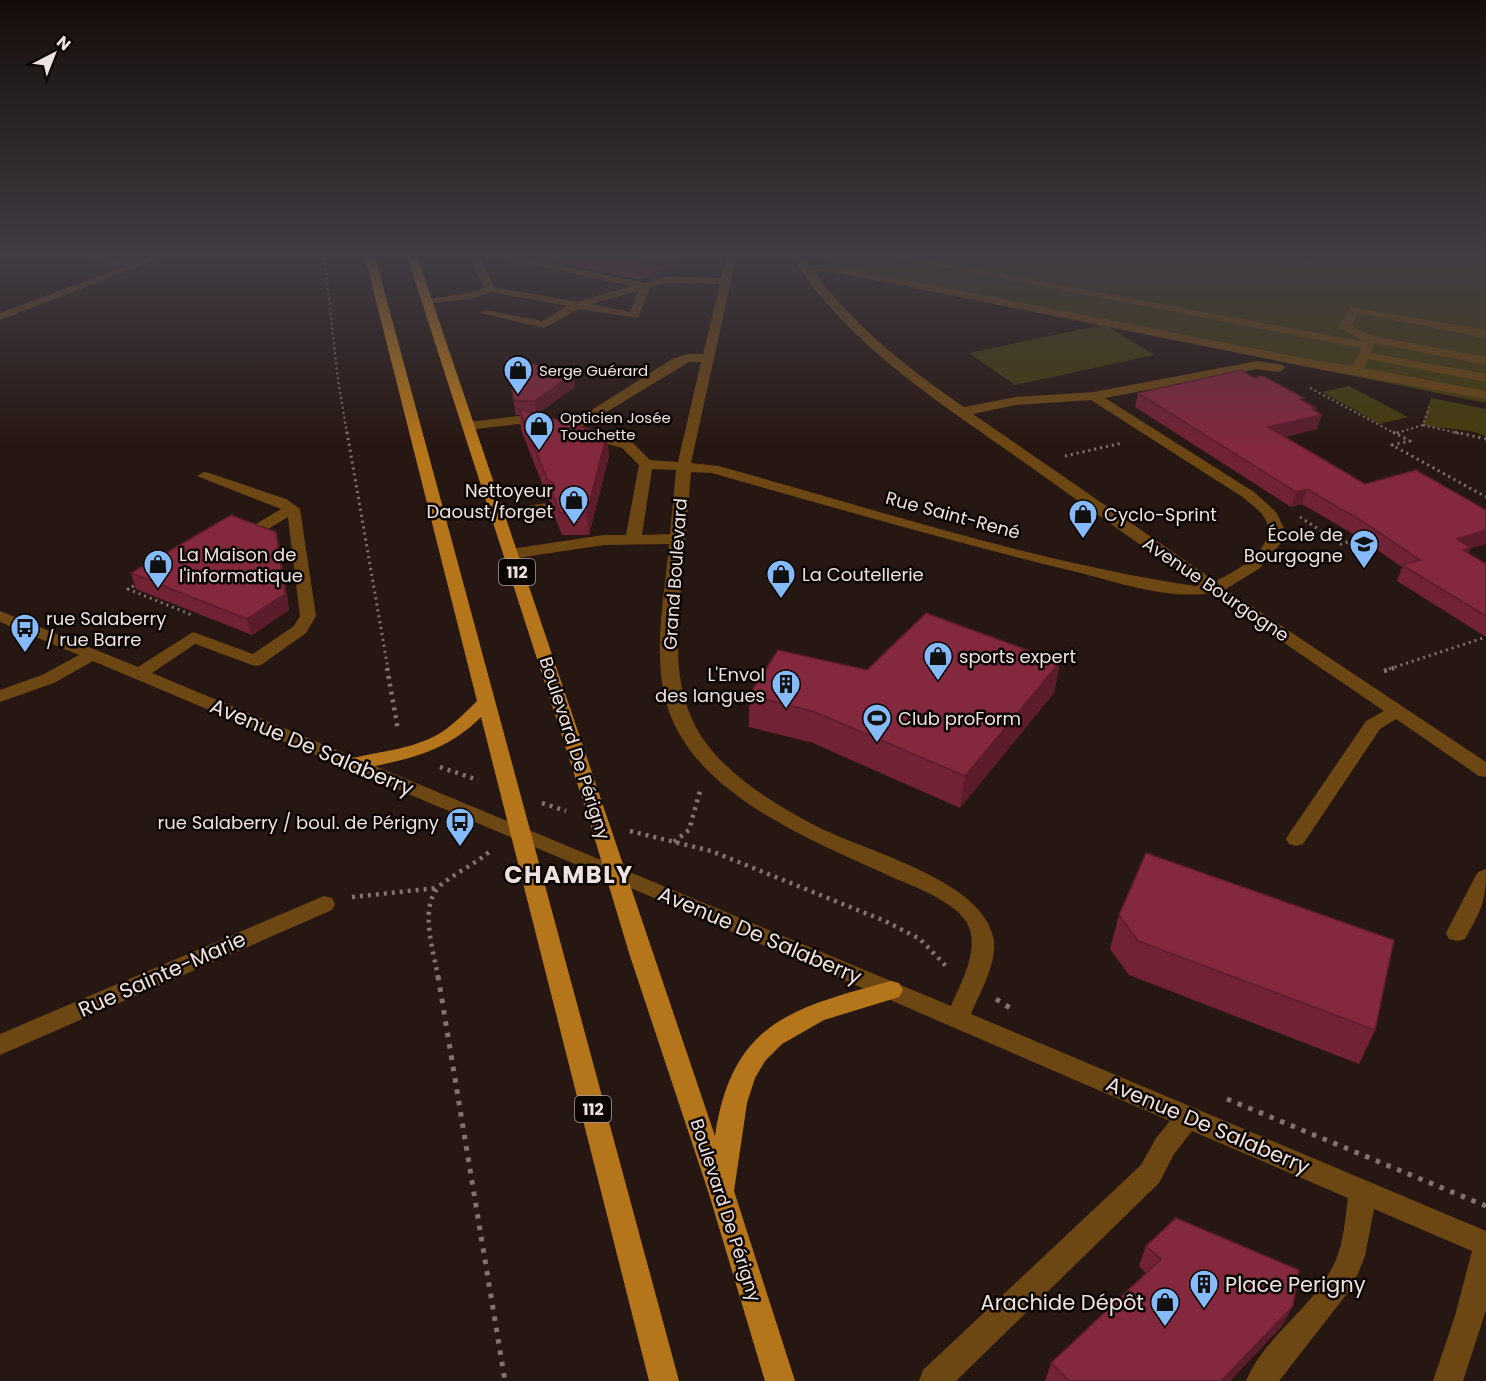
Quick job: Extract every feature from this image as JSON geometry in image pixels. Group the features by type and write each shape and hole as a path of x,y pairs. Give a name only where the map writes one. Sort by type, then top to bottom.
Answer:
{"main road":[{"name":"112","path":"386,317 664,1381"},
{"name":"Boulevard De Périgny","path":"432,317 616,873 641,956 722,1194 780,1381"},
{"path":"352,765 409,752 445,738 488,701"},
{"path":"722,1194 733,1105 744,1076 758,1051 777,1032 802,1018 891,990"}],"street":[{"path":"507,317 544,325 556,317"},
{"name":"Grand Boulevard","path":"716,317 684,465 668,650 674,698 687,729 722,772 771,810 807,830 940,889 969,910 980,928 982,949 979,967 958,1018"},
{"name":"Avenue Bourgogne","path":"848,317 879,348 961,412 1214,588 1486,771"},
{"path":"1078,317 1301,362 1357,370 1486,395"},
{"path":"1212,317 1367,347 1486,378"},
{"path":"1350,317 1345,327 1367,347 1486,361"},
{"path":"1415,317 1486,334"},
{"path":"1357,370 1367,347"},
{"path":"569,429 676,362 688,358 707,358"},
{"path":"961,412 1016,401 1094,396 1257,365 1286,369 1301,362"},
{"path":"1094,396 1249,495 1269,512 1276,528 1272,544 1254,565 1236,578 1214,588"},
{"path":"468,426 531,420 627,445 646,464 633,540"},
{"name":"Rue Saint-René","path":"646,464 684,465 724,472 1009,550 1142,583 1190,591 1214,588"},
{"path":"139,674 193,637 255,661 300,629 306,622 309,610 295,512 292,508 204,476"},
{"path":"497,514 547,507"},
{"path":"253,532 292,508"},
{"path":"511,554 582,543 676,539"},
{"name":"Avenue De Salaberry","path":"0,616 352,765 616,873 1486,1244"},
{"path":"0,696 48,679 92,655"},
{"path":"1296,839 1373,725 1397,711"},
{"path":"1457,933 1486,877"},
{"name":"Rue Sainte-Marie","path":"0,1045 324,903"},
{"path":"934,1381 1150,1174 1165,1146 1188,1117"},
{"path":"1261,1381 1278,1353 1343,1275 1352,1252 1363,1191"},
{"path":"1448,1381 1470,1316 1486,1250"}],"path":[{"path":"331,317 338,380 398,733"},
{"path":"1304,385 1410,441 1392,445 1486,496"},
{"path":"1423,425 1431,398"},
{"path":"1396,433 1423,425 1486,439"},
{"path":"1063,456 1129,441"},
{"path":"1294,513 1341,544 1360,538"},
{"path":"147,578 128,590 147,595 200,618"},
{"path":"1382,672 1486,637"},
{"name":"Avenue De Salaberry","path":"434,766 468,776"},
{"path":"700,791 689,830 674,842 736,860 885,921 920,939 939,961"},
{"path":"478,864 453,876 437,888 431,897 432,940 505,1381"},
{"path":"351,897 437,888"},
{"name":"Avenue De Salaberry","path":"1231,1100 1486,1206"}],"shaded area":[{"path":"1065,317 1486,317 1486,403 1107,326 1154,355 1015,385 969,353 1102,325"},
{"path":"1349,386 1408,417 1380,424 1322,392"},
{"path":"1431,398 1486,409 1486,437 1464,430 1423,425"}],"building":[{"path":"506,358 574,373 535,401 514,401"},
{"path":"1241,370 1254,378 1263,376 1304,398 1300,399 1316,408 1312,409 1322,415 1268,427 1365,484 1416,470 1486,510 1486,530 1457,539 1471,548 1463,550 1486,564 1486,616 1402,565 1420,560 1365,523 1307,489 1296,492 1138,393"},
{"path":"519,409 607,434 587,512 560,513 551,489 554,484 547,479"},
{"path":"231,515 276,532 285,594 247,619 131,573"},
{"path":"926,613 1060,662 965,776 815,712 749,695 778,650 867,670"},
{"path":"1146,853 1394,940 1375,1030 1138,941 1119,915"},
{"name":"Place Perigny","path":"1176,1218 1299,1270 1293,1306 1221,1381 1069,1381 1051,1363 1161,1259 1146,1246"}],"place":[{"name":"Serge Guérard","path":"518,396"},
{"name":"Opticien Josée Touchette","path":"539,452"},
{"name":"Nettoyeur Daoust/forget","path":"574,526"},
{"name":"Cyclo-Sprint","path":"1083,540"},
{"name":"École de Bourgogne","path":"1364,570"},
{"name":"La Maison de l'informatique","path":"158,590"},
{"name":"La Coutellerie","path":"781,600"},
{"name":"rue Salaberry / rue Barre","path":"25,654"},
{"name":"sports expert","path":"938,682"},
{"name":"L'Envol des langues","path":"786,710"},
{"name":"Club proForm","path":"877,744"},
{"name":"rue Salaberry / boul. de Périgny","path":"460,848"},
{"name":"Place Perigny","path":"1204,1310"},
{"name":"Arachide Dépôt","path":"1165,1328"}],"district":[{"name":"CHAMBLY","path":"569,874"}]}
